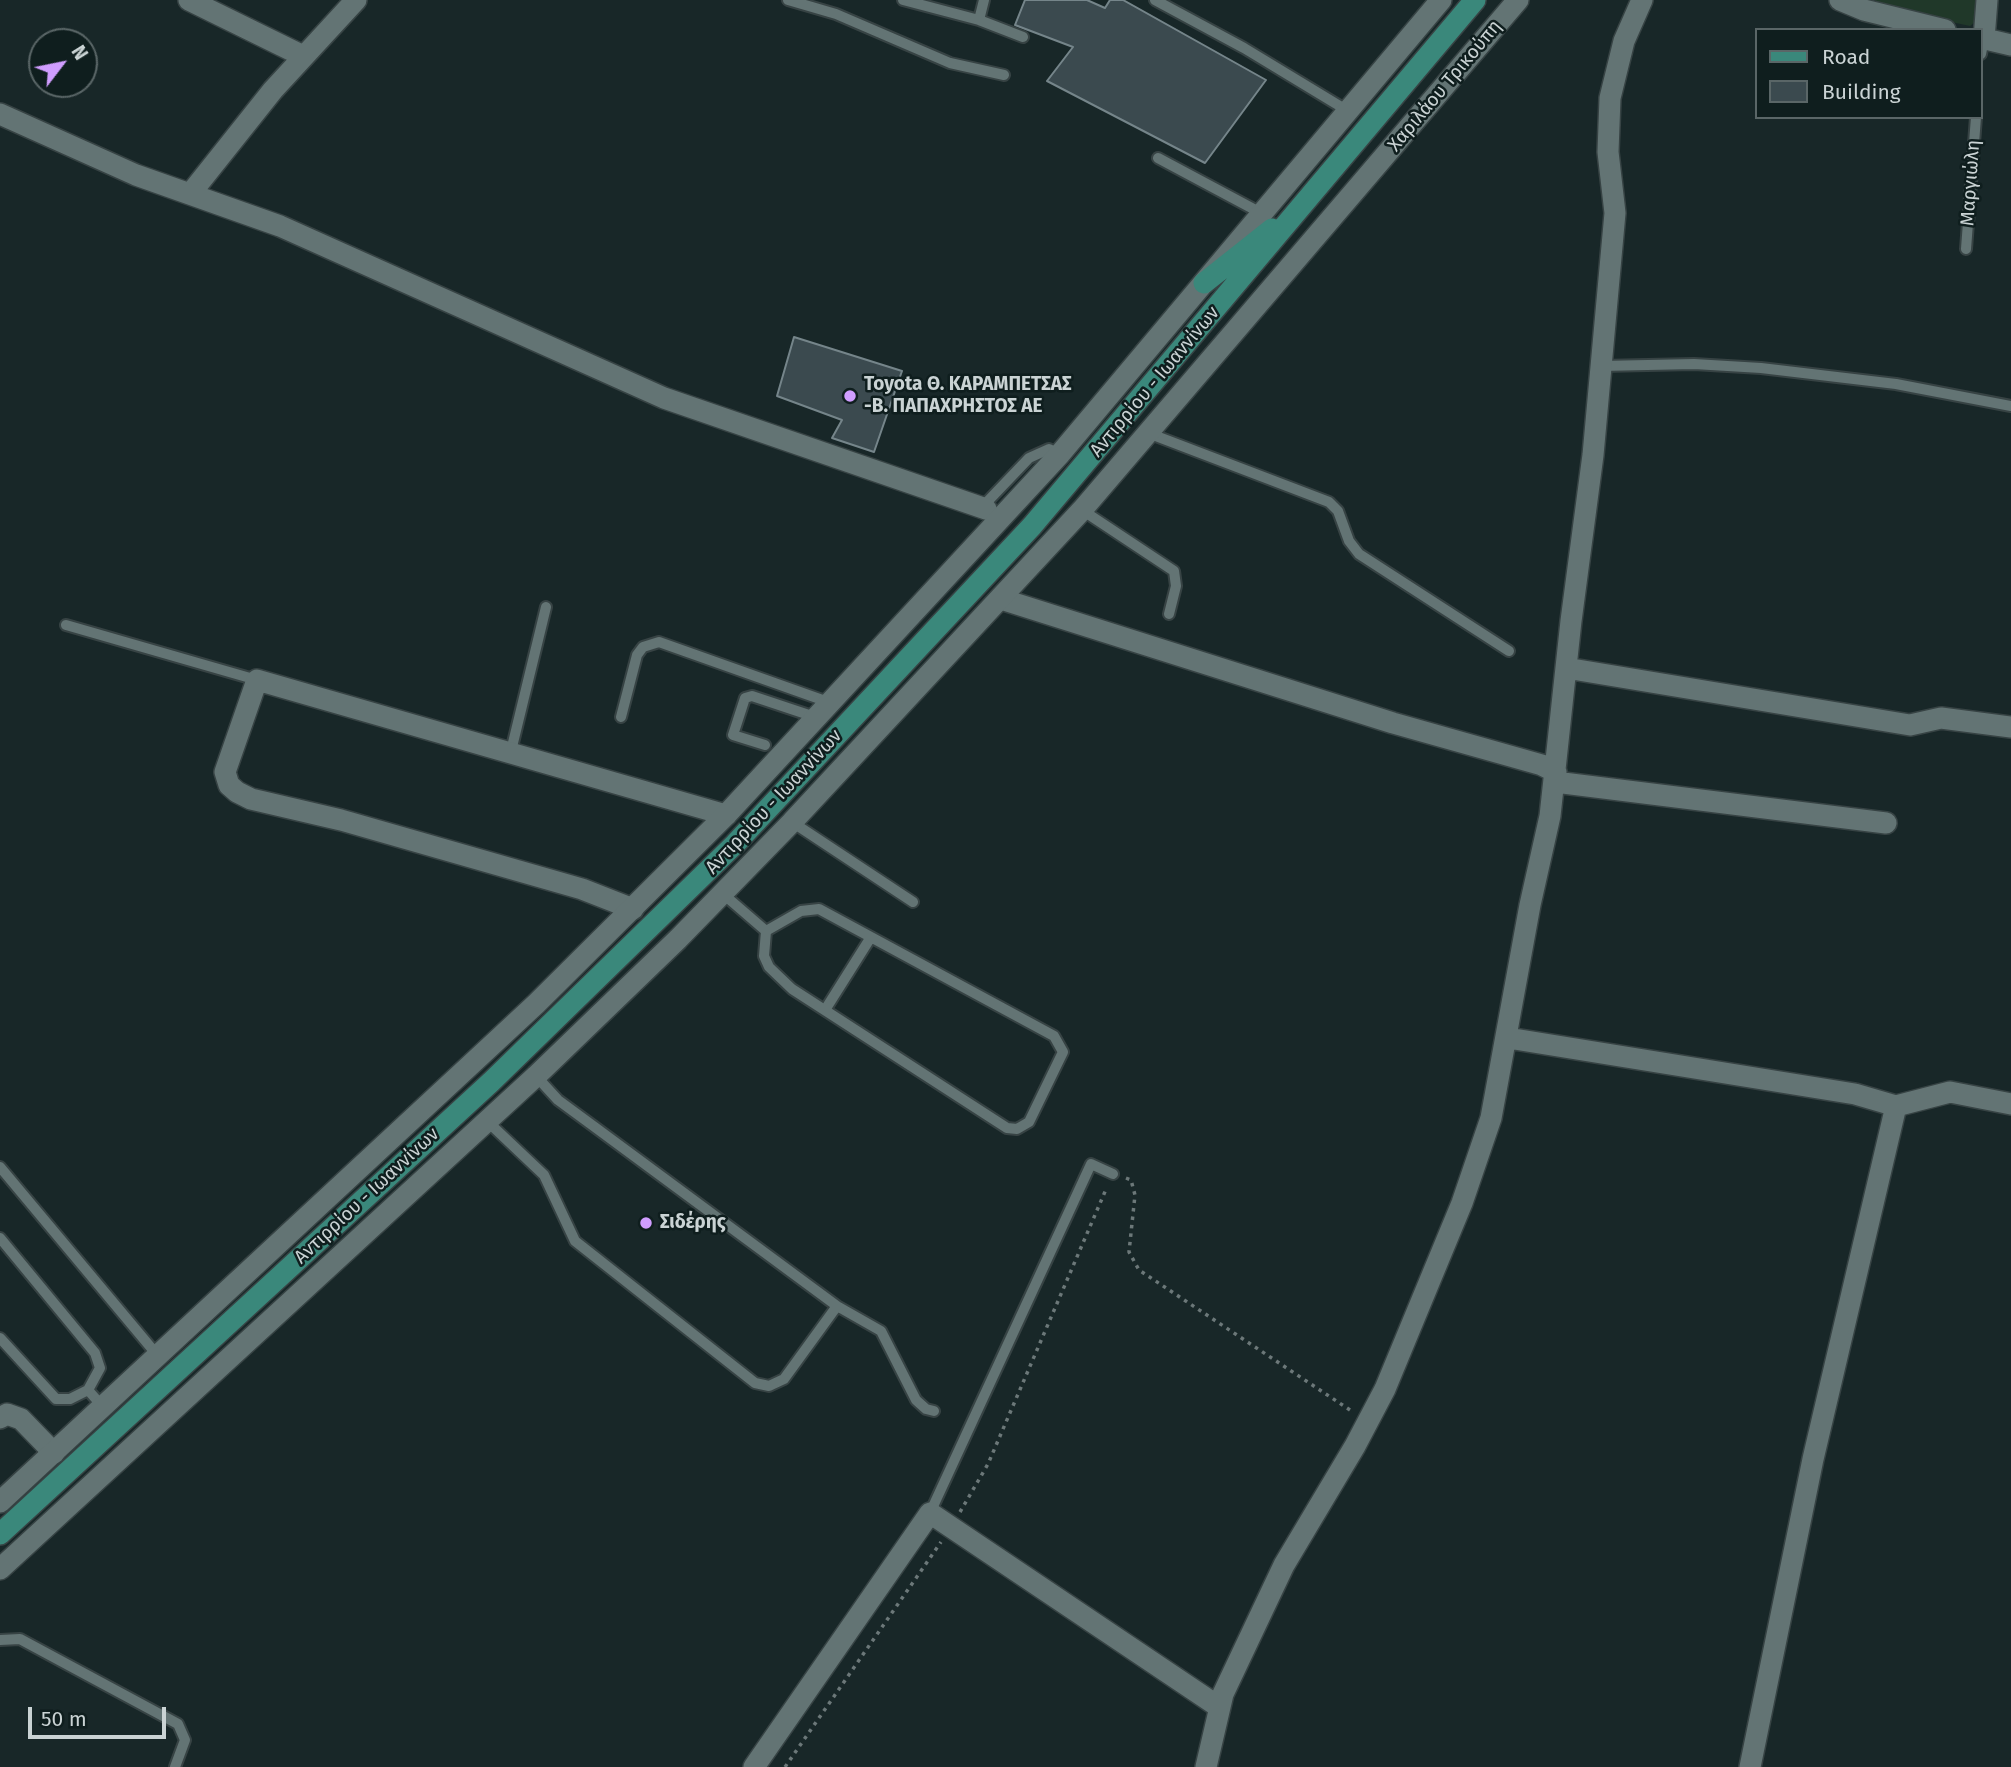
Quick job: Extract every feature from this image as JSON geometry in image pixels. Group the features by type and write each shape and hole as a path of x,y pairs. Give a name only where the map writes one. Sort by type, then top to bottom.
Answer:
{"main road":[{"name":"Αντιρρίου - Ιωαννίνων","path":"0,1534 500,1073 676,904 1032,526 1475,0"},
{"path":"1204,283 1309,199"}],"street":[{"path":"188,0 303,56"},
{"path":"191,193 303,56 356,0"},
{"path":"0,1502 414,1119 726,815 825,711 991,517 1060,454 1441,0"},
{"name":"Χαριλάου Τρικούπη","path":"0,1569 536,1076 792,822 1082,510 1518,0"},
{"path":"1206,1767 1219,1707 1284,1565 1368,1422 1428,1290 1491,1118 1556,777 1566,668 1592,467 1615,213 1608,152 1610,98 1624,41 1642,0"},
{"path":"1840,0 1864,10 1937,28"},
{"path":"1983,35 1987,0"},
{"path":"1983,44 2011,45"},
{"path":"0,114 99,160 280,226 664,398 991,517"},
{"path":"1001,599 1393,723 1542,765 1556,777 1886,823"},
{"path":"1566,668 1910,725 1941,718 2011,727"},
{"path":"632,909 582,889 341,820 251,799 237,792 229,785 225,772 257,680 726,815"},
{"path":"1508,1038 1855,1094 1896,1106 1950,1092 2011,1104"},
{"path":"1750,1767 1813,1459 1896,1106"},
{"path":"0,1418 7,1414 21,1419 54,1453"},
{"path":"754,1767 930,1513 1219,1707"}],"lane":[{"path":"788,0 836,13 950,63 1004,75"},
{"path":"903,0 979,20 1023,37"},
{"path":"979,20 984,0"},
{"path":"1155,0 1244,48 1348,111"},
{"name":"Μαργιώλη","path":"1966,249 1976,119"},
{"path":"1158,158 1261,213"},
{"path":"1601,366 1693,364 1761,368 1896,384 2011,406"},
{"path":"1149,433 1329,502 1338,511 1349,541 1359,554 1509,651"},
{"path":"1082,510 1174,571 1177,586 1169,614"},
{"path":"511,751 546,607"},
{"path":"66,625 257,680"},
{"path":"621,717 637,655 643,647 659,642 825,711"},
{"path":"765,746 733,735 745,698 752,696 825,711"},
{"path":"792,822 913,902"},
{"path":"722,893 766,931"},
{"path":"810,908 819,909 1054,1036 1063,1052 1029,1122 1017,1129 1007,1128 792,989 769,967 764,956 766,931 810,908"},
{"path":"825,1010 870,937"},
{"path":"536,1076 558,1100 837,1306 881,1331 916,1399 926,1409 934,1411"},
{"path":"487,1121 544,1175 575,1241 755,1383 769,1387 784,1379 837,1306"},
{"path":"930,1513 1091,1164 1113,1174"},
{"path":"0,1167 158,1356"},
{"path":"0,1238 95,1353 100,1368 88,1390 70,1399 56,1399 0,1338"},
{"path":"88,1390 103,1407"},
{"path":"0,1640 20,1639 178,1724 185,1740 175,1767"}],"path":[{"path":"785,1767 951,1527 988,1464 1113,1174 1131,1180 1135,1195 1129,1252 1139,1270 1368,1422"}],"green space":[{"path":"1875,0 1981,0 1975,22 1970,26 1876,6"}],"building":[{"path":"1025,0 1087,0 1105,8 1110,0 1123,0 1266,80 1205,163 1047,81 1073,47 1015,25"},
{"path":"794,337 902,371 874,452 832,438 842,420 777,396"}],"place":[{"name":"Toyota Θ. ΚΑΡΑΜΠΕΤΣΑΣ -Β. ΠΑΠΑΧΡΗΣΤΟΣ ΑΕ","path":"850,396"},
{"name":"Σιδέρης","path":"646,1223"}]}
